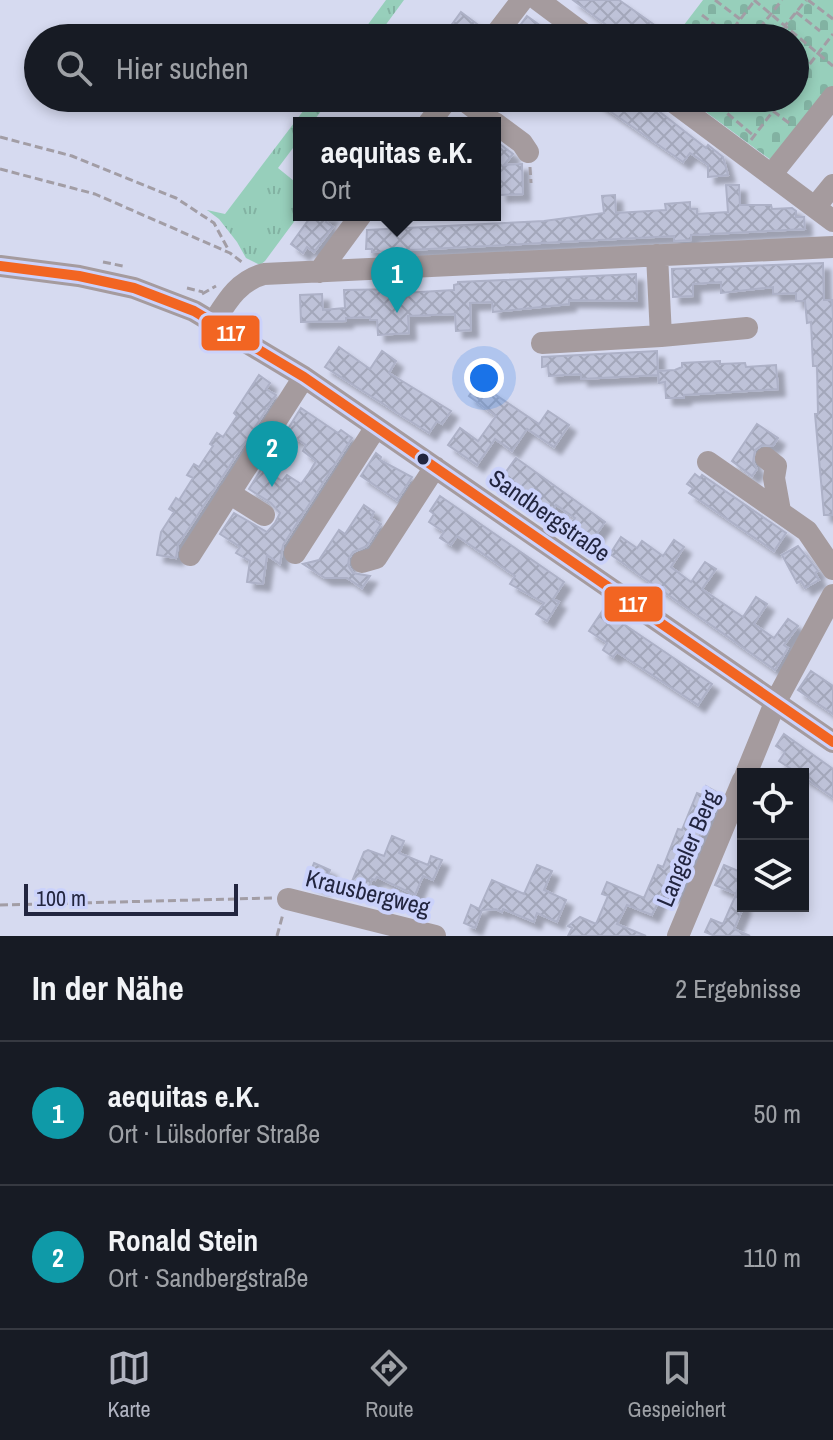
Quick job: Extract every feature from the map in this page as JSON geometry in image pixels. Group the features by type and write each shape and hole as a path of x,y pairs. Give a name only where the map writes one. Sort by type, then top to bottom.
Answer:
{"street":[{"path":"504,24 522,0"},
{"path":"538,0 570,24"},
{"path":"771,175 833,97"},
{"path":"692,112 747,144 771,175 824,214 833,185"},
{"path":"501,131 522,143 528,152"},
{"path":"319,272 357,221"},
{"path":"213,323 236,290 255,276 264,274 833,247"},
{"path":"657,255 661,336"},
{"name":"Sandbergstraße","path":"0,266 79,276 134,288 168,300 213,323 304,377 833,742"},
{"path":"542,343 747,328"},
{"path":"190,555 304,377"},
{"path":"295,553 376,427"},
{"path":"766,458 776,466 774,478 780,511"},
{"path":"708,462 807,531 833,569"},
{"path":"362,562 376,558 435,467"},
{"path":"229,493 264,515"},
{"name":"Langeler Berg","path":"748,768 775,703 833,595"},
{"name":"Langeler Berg","path":"678,936 737,794"},
{"name":"Krausbergweg","path":"288,899 435,936"}],"path":[{"path":"715,0 740,19"},
{"path":"763,24 782,0"},
{"path":"787,24 807,0 833,19"},
{"path":"736,24 752,1 783,24"},
{"path":"796,12 820,31"},
{"path":"702,15 713,24"},
{"path":"809,65 833,34"},
{"path":"809,46 833,66"},
{"path":"723,112 747,144 772,112"},
{"path":"0,137 72,156 176,198 214,223 230,253"},
{"path":"0,169 95,194 230,253 245,265"},
{"path":"0,905 288,899 277,936"}],"green space":[{"path":"386,0 404,0 386,24 368,24"},
{"path":"703,0 833,0 833,91 775,163 706,112 809,112 809,24 685,24"},
{"path":"302,112 320,112 317,117 299,117"},
{"path":"293,124 293,148 278,168 293,180 295,221 260,265 246,258 219,219 207,210 225,214"}],"building":[{"path":"573,0 619,0 653,24 605,24"},
{"path":"461,12 477,24 452,24"},
{"path":"527,16 538,24 521,24"},
{"path":"611,112 660,112 706,148 708,145 723,157 728,175 708,177 708,165 690,153 683,162"},
{"path":"501,145 513,154 504,165 522,164 523,194 501,195"},
{"path":"726,185 739,185 740,205 792,208 796,211 796,217 804,217 805,229 691,235 691,240 674,241 674,236 372,252 372,249 366,249 367,230 544,221 604,213 602,196 615,195 616,213 666,210 665,204 690,202 690,209 697,209 697,214 728,212"},
{"path":"308,221 327,221 333,227 314,252 307,247 303,253 291,244"},
{"path":"823,263 824,300 832,300 833,315 833,515 824,515 815,414 818,414 817,366 813,366 811,322 807,323 805,301 796,301 796,293 773,294 773,287 721,293 721,282 693,284 693,296 673,297 672,269"},
{"path":"636,274 637,301 569,300 569,304 493,312 492,302 470,303 471,330 456,331 455,314 408,316 409,333 378,335 377,320 370,320 370,317 301,322 300,295 322,294 323,310 345,308 344,290 402,289 403,293 454,290 458,282"},
{"path":"339,347 370,369 382,351 396,361 389,373 451,411 442,424 437,421 429,433 325,367"},
{"path":"657,351 658,375 581,379 581,374 549,376 548,366 542,367 542,357"},
{"path":"720,361 720,364 745,363 746,367 776,365 778,389 666,398 665,382 659,383 658,371 675,370 682,367 682,363"},
{"path":"259,375 270,383 266,389 276,395 178,545 176,558 157,555 161,532 174,512 169,509 193,478 187,475 194,464 199,467 213,446 210,444 217,433 223,437 237,416 234,413"},
{"path":"478,383 539,424 548,411 569,425 554,447 527,429 512,451 495,439 477,465 448,445 460,428 478,441 496,416 469,396"},
{"path":"301,408 338,433 341,430 352,438 283,545 280,564 267,555 263,584 247,582 250,561 236,553 240,547 220,534 234,513 267,532 275,523 280,513 249,489 262,468 282,481 287,475 301,484 309,473 316,461 303,451 306,445 286,432"},
{"path":"757,424 778,438 773,446 762,445 755,450 753,462 757,469 752,476 732,461"},
{"path":"376,453 380,460 412,477 397,500 361,476"},
{"path":"516,458 605,522 590,543 568,528 575,518 556,505 550,514 500,480"},
{"path":"695,474 700,478 702,475 786,533 774,551 689,493 693,488 687,484"},
{"path":"440,496 564,582 553,599 559,602 547,621 536,614 544,603 510,584 515,576 457,536 451,545 440,538 444,532 429,522 434,514 430,511"},
{"path":"364,505 374,512 371,518 381,524 367,546 353,552 349,558 348,565 353,573 370,576 362,588 347,578 325,578 303,564 319,560 339,530 345,534"},
{"path":"621,537 637,548 642,541 663,556 674,540 684,547 671,567 691,582 705,562 716,569 702,589 743,617 756,597 767,604 754,624 774,638 788,619 798,626 784,645 788,648 775,670 610,554"},
{"path":"798,546 818,571 815,573 819,580 805,588 801,581 797,583 782,555"},
{"path":"603,610 712,684 698,705 617,652 613,657 603,650 607,643 589,631"},
{"path":"811,671 833,686 833,714 798,690"},
{"path":"784,734 833,769 833,797 809,781 809,768 790,768 779,761 785,752 776,746"},
{"path":"706,786 718,793 711,810 714,812 704,826 699,838 702,839 678,898 663,892 652,915 627,905 617,924 646,936 568,936 572,928 568,926 580,917 596,924 608,896 602,894 607,882 644,898 658,865 663,867 678,829 682,830 697,793 702,795"},
{"path":"392,836 404,841 399,853 428,865 431,856 442,860 433,880 423,876 415,895 377,877 372,879 368,890 351,884 364,852 368,850 384,856"},
{"path":"314,863 330,870 323,888 307,881"},
{"path":"537,865 552,871 544,890 566,900 557,922 537,913 534,922 496,909 482,910 475,928 464,923 471,905 479,909 492,880 524,894"},
{"path":"724,865 737,870 736,894 715,885"},
{"path":"737,892 737,912 741,912 734,929 750,936 715,936 705,932 711,919 723,924"}],"transit line":[{"name":"117","path":"0,266 79,276 134,288 194,311 304,377 833,742"}],"place":[{"name":"aequitas e.K.","path":"397,313"},
{"name":"Ronald Stein","path":"272,487"}]}
